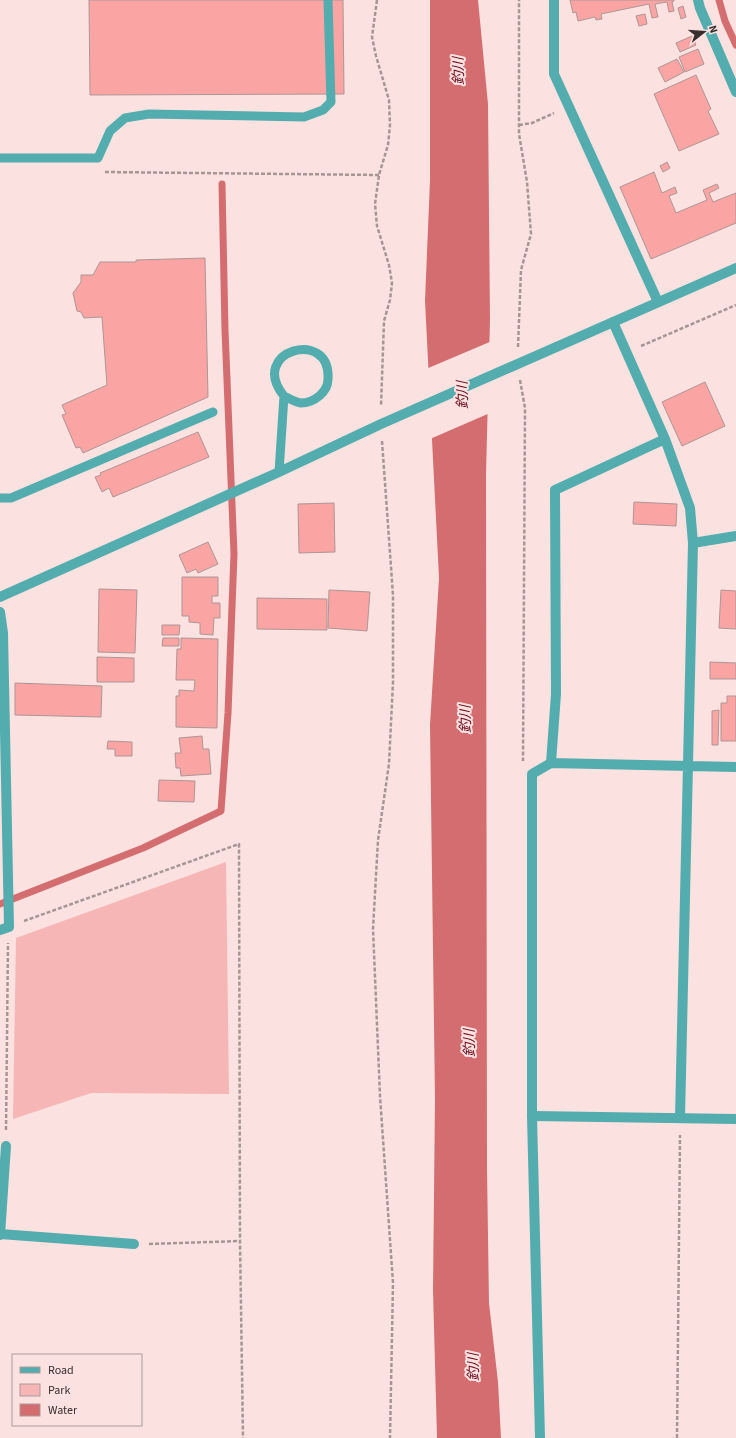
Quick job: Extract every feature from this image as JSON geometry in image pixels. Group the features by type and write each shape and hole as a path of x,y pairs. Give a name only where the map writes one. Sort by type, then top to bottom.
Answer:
{"street":[{"path":"554,0 554,74 658,302"},
{"path":"698,0 700,8 736,92"},
{"path":"0,597 279,472 381,424 736,268"},
{"path":"613,322 665,440 690,508 693,543 680,1118"},
{"path":"551,763 556,694 554,490 665,440"},
{"path":"693,543 736,536"},
{"path":"0,612 3,633 4,928"},
{"path":"540,1438 532,1116 532,774 551,763 736,767"},
{"path":"532,1116 736,1119"},
{"path":"6,1146 0,1234 134,1244"}],"lane":[{"path":"0,158 98,158 110,131 125,118 149,114 304,117 322,110 331,102 328,0"},
{"path":"279,472 284,396 278,389 275,380 275,370 285,355 293,350 311,350 320,355 326,363 328,381 325,390 319,397 311,401 301,403 292,401 284,396"},
{"path":"0,498 10,498 213,412"}],"path":[{"path":"377,0 372,37 389,100 390,124 388,145 379,175 375,204 377,226 389,266 392,283 390,300 384,321 381,424 393,595 393,682 389,764 378,840 373,929 380,1096 393,1283 390,1438"},
{"path":"519,0 519,134 527,182 531,234 520,270 517,364 525,408 523,766 532,774"},
{"path":"519,125 532,123 569,107"},
{"path":"103,172 379,175"},
{"path":"627,352 736,305"},
{"path":"6,1146 4,928 239,844 240,1241 243,1438"},
{"path":"677,1438 680,1118"},
{"path":"134,1244 240,1241"}],"green space":[{"path":"226,862 229,1094 91,1093 13,1119 16,938"}],"water":[{"name":"釣川","path":"430,0 478,0 488,104 490,320 486,474 487,1169 489,1303 498,1382 501,1438 437,1438 433,1290 435,1099 430,725 439,578 425,301 430,180"}],"pier":[{"path":"492,341 490,413 430,439 426,369"}],"building":[{"path":"89,0 343,0 344,94 90,95"},
{"path":"570,0 674,0 672,2 674,11 669,12 667,2 655,4 658,17 652,18 649,4 601,14 602,19 596,20 595,17 578,21 576,12 573,13"},
{"path":"683,6 686,17 681,19 678,8"},
{"path":"645,14 647,24 639,26 636,16"},
{"path":"692,36 696,45 680,52 676,43"},
{"path":"698,49 704,64 685,72 679,57"},
{"path":"677,59 684,72 665,82 658,68"},
{"path":"696,75 711,109 708,111 719,134 679,151 654,94"},
{"path":"667,162 670,168 663,172 660,166"},
{"path":"654,172 662,193 675,187 677,193 669,196 676,213 707,200 703,190 717,184 719,188 709,193 713,202 736,193 736,223 651,259 620,187"},
{"path":"205,258 208,397 83,453 80,447 76,448 62,415 66,414 62,405 107,385 102,317 84,318 81,312 77,311 73,293 81,282 81,275 93,275 100,262 136,262 136,260"},
{"path":"705,382 725,426 682,446 662,402"},
{"path":"198,432 209,457 113,497 109,488 102,492 95,477 101,475 100,473"},
{"path":"634,502 677,504 676,526 633,524"},
{"path":"334,503 335,552 299,553 298,504"},
{"path":"208,542 218,564 198,573 196,569 187,573 179,555"},
{"path":"182,577 218,577 218,596 212,596 212,603 220,603 220,618 214,618 213,635 200,634 200,623 189,622 189,616 182,616"},
{"path":"99,589 137,590 135,653 98,652"},
{"path":"329,590 370,592 367,631 328,628"},
{"path":"721,590 736,591 736,629 719,628"},
{"path":"257,598 327,599 327,630 257,629"},
{"path":"162,625 180,625 179,635 162,635"},
{"path":"163,638 179,638 179,646 162,646"},
{"path":"181,638 218,639 217,728 176,727 176,696 179,696 179,690 194,691 195,680 176,680 177,649 181,649"},
{"path":"97,657 134,658 134,682 97,682"},
{"path":"710,662 736,663 736,679 710,679"},
{"path":"15,683 102,686 101,717 15,715"},
{"path":"727,696 736,696 736,741 721,741 721,703 727,703"},
{"path":"719,710 718,745 712,745 712,711"},
{"path":"202,736 203,749 209,749 211,774 181,776 180,768 176,768 175,753 181,753 179,738"},
{"path":"108,741 132,742 132,756 115,756 115,749 107,749"},
{"path":"159,780 195,781 194,802 158,801"}],"waterway":[{"path":"719,0 725,21 736,45"},
{"path":"0,904 143,848 221,811 228,713 234,554 225,330 222,184"}]}
